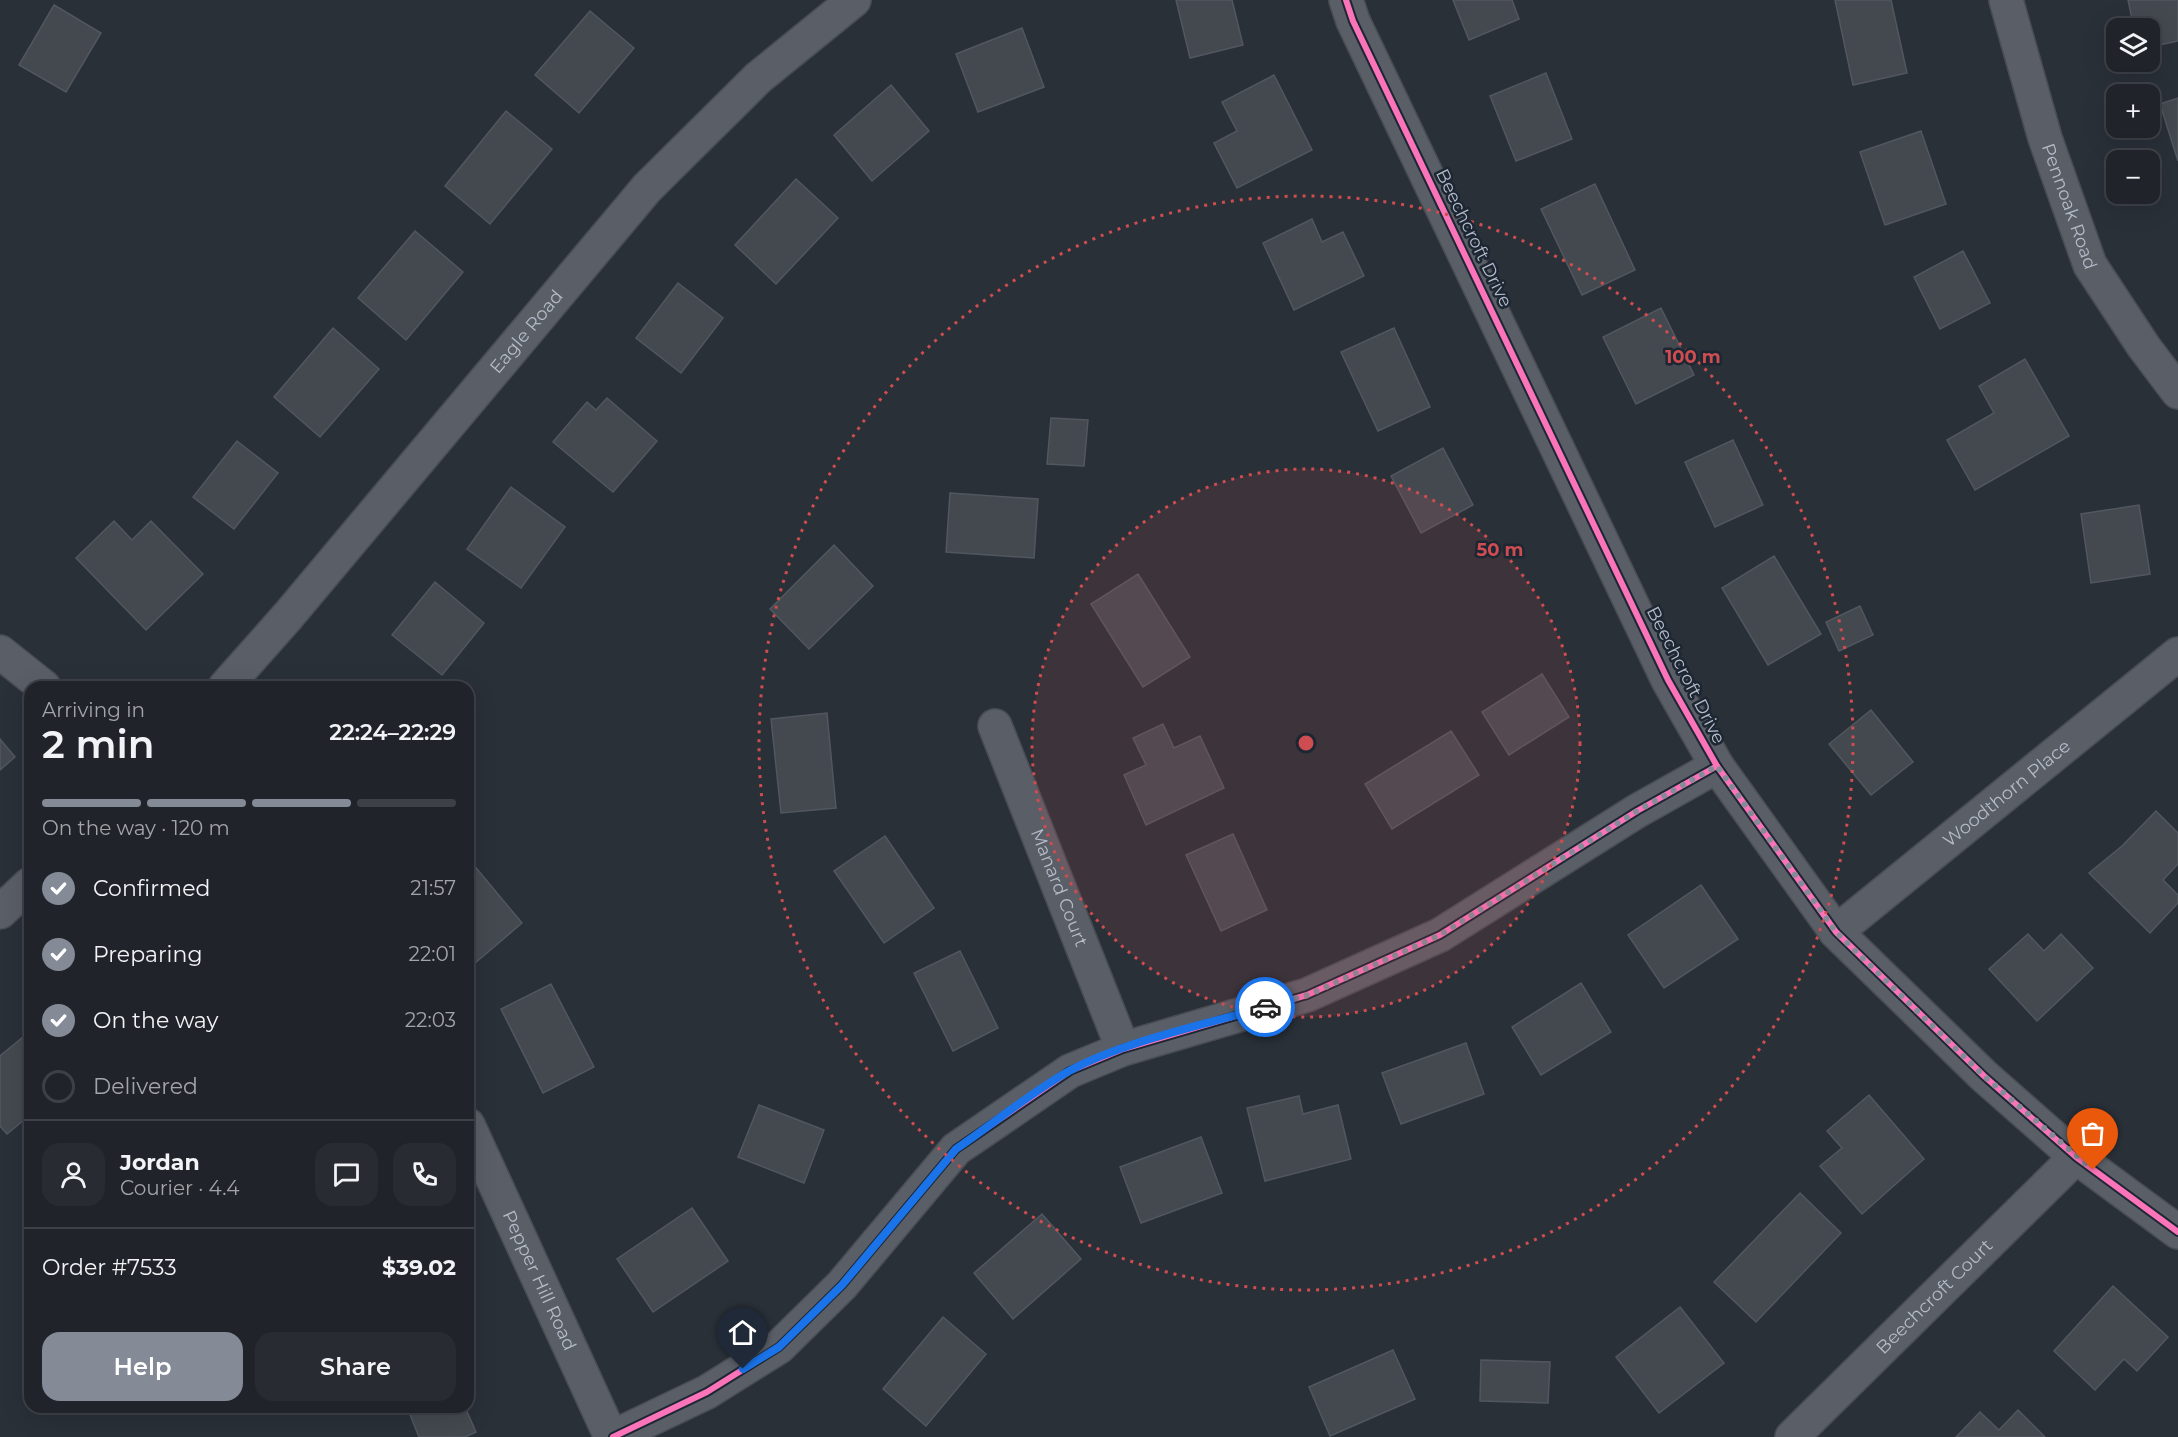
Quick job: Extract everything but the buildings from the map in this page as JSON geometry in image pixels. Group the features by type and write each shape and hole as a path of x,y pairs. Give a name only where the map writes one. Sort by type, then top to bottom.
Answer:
{"street":[{"name":"Eagle Road","path":"230,681 288,616 647,188 758,78 854,0"},
{"name":"Beechcroft Drive","path":"1346,0 1353,21 1668,680 1717,766 1836,932 1984,1076 2076,1157 2178,1232"},
{"name":"Pennoak Road","path":"2006,0 2044,138 2091,265 2144,347 2178,392"},
{"path":"0,652 36,681"},
{"name":"Woodthorn Place","path":"1836,932 2178,654"},
{"name":"Manard Court","path":"995,726 1124,1049"},
{"path":"612,1437 707,1392 779,1347 842,1285 956,1149 1070,1071 1124,1049 1308,995 1440,935 1637,811 1717,766"},
{"path":"0,912 24,890"},
{"name":"Pepper Hill Road","path":"474,1138 612,1437"},
{"name":"Beechcroft Court","path":"1792,1437 2076,1157"}],"cycle path":[{"path":"1346,0 1353,21 1668,680 1717,766 1836,932 1984,1076 2076,1157 2178,1232"},
{"path":"613,1437 707,1392 779,1347 842,1285 956,1149 1070,1071 1123,1049 1307,995 1440,935 1637,811 1717,766"}],"way so far":[{"path":"1265,1007 1308,995 1440,935 1637,811 1717,766 1836,932 1984,1076 2093,1170"}],"route":[{"path":"743,1369 779,1347 842,1285 903,1209 956,1149 1070,1071 1124,1049 1265,1007"}]}
